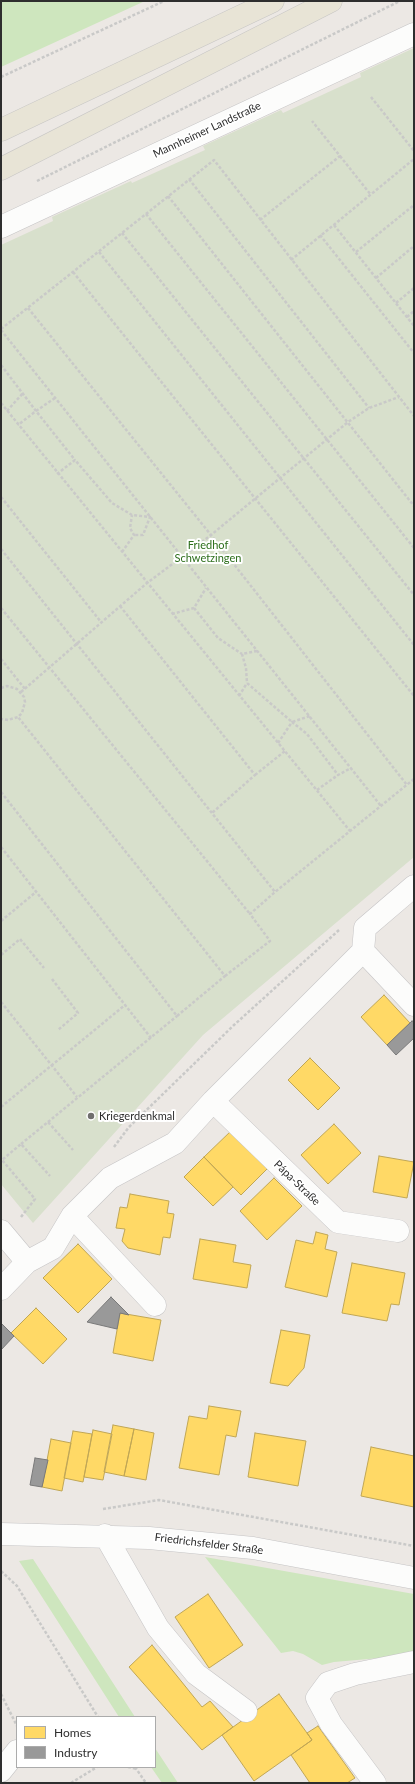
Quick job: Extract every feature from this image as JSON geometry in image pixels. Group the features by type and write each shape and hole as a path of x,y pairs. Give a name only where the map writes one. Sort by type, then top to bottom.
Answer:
{"main road":[{"path":"1,130 273,1"},
{"path":"1,169 331,1"}],"street":[{"name":"Mannheimer Landstraße","path":"1,227 414,34"},
{"path":"1,1289 27,1262 53,1248 72,1216 110,1178 175,1143 213,1101 362,951 365,928 414,886"},
{"path":"362,951 414,1004"},
{"name":"Pápa-Straße","path":"213,1101 338,1222 398,1231"},
{"path":"72,1216 154,1305"},
{"path":"1,1231 27,1262"},
{"name":"Friedrichsfelder Straße","path":"1,1534 105,1535 253,1548 414,1578"},
{"path":"105,1535 163,1634 196,1674 246,1711"},
{"path":"375,1783 331,1724 317,1698 328,1683 355,1674 414,1662"},
{"path":"1,1771 16,1752"}],"path":[{"path":"1,77 164,1"},
{"path":"29,184 400,1"},
{"path":"370,97 414,151"},
{"path":"312,121 371,195"},
{"path":"260,220 340,156"},
{"path":"382,806 1,330 214,160 414,416"},
{"path":"291,260 414,160"},
{"path":"189,179 369,408"},
{"path":"168,196 414,506"},
{"path":"356,252 414,205"},
{"path":"146,214 414,548"},
{"path":"334,225 414,326"},
{"path":"122,233 414,595"},
{"path":"320,235 414,353"},
{"path":"376,278 414,246"},
{"path":"98,252 414,645"},
{"path":"73,272 256,497 414,696"},
{"path":"396,303 414,288"},
{"path":"28,308 210,534 407,785"},
{"path":"407,317 414,311"},
{"path":"1,365 36,412 112,504 132,515 150,517"},
{"path":"7,411 23,393"},
{"path":"21,692 147,583 182,557 326,439 369,408 399,397"},
{"path":"18,425 55,398"},
{"path":"1,403 57,474 350,831"},
{"path":"57,474 76,460"},
{"path":"1,497 101,622"},
{"path":"132,515 130,528 134,535"},
{"path":"134,535 143,535 150,517"},
{"path":"121,552 134,535"},
{"path":"1,549 275,892"},
{"path":"172,614 194,608 206,588"},
{"path":"120,606 255,775"},
{"path":"1,608 250,914 270,941 225,976 2,1160 35,1199 24,1213"},
{"path":"194,608 218,638 242,654 246,668 247,683 239,696"},
{"path":"242,654 257,651"},
{"path":"1,659 25,689"},
{"path":"247,683 307,734 338,775"},
{"path":"1,688 12,687 21,692 25,702 25,708 18,717 8,720 1,719"},
{"path":"278,743 292,722 310,716"},
{"path":"18,717 225,976"},
{"path":"212,812 284,751"},
{"path":"317,790 351,768"},
{"path":"250,914 414,779"},
{"path":"1,792 177,1016"},
{"path":"1,847 151,1038"},
{"path":"1,921 36,892"},
{"path":"109,1152 129,1128 234,1025 340,930"},
{"path":"1,955 20,939 44,968"},
{"path":"52,979 78,1013 58,1030"},
{"path":"1,1002 51,1067 77,1097"},
{"path":"1,1106 51,1067 125,1005"},
{"path":"48,1122 72,1150"},
{"path":"21,1144 50,1176"},
{"path":"1,1571 17,1586 98,1716"},
{"path":"1,1694 16,1724"},
{"path":"71,1783 95,1768"},
{"path":"136,1768 146,1783"}],"green space":[{"path":"1,1 145,1 1,67"},
{"name":"Friedhof Schwetzingen","path":"414,48 414,857 203,1035 33,1223 1,1184 1,245 53,221 52,217 131,181 132,183 205,150 203,146 281,110 283,113 361,77 360,73"},
{"path":"205,1557 414,1594 414,1655 334,1662 322,1665 303,1654 293,1651 281,1653"},
{"path":"33,1559 134,1716 118,1716 19,1561"},
{"path":"156,1750 178,1783 162,1783 152,1768 156,1768"}],"building: Homes":[{"path":"384,995 410,1023 387,1045 361,1017"},
{"path":"310,1058 340,1088 318,1110 288,1080"},
{"path":"334,1124 361,1153 328,1184 301,1155"},
{"path":"232,1130 268,1168 241,1195 204,1157"},
{"path":"379,1156 414,1162 407,1198 373,1192"},
{"path":"204,1157 233,1187 213,1206 184,1177"},
{"path":"274,1178 302,1206 267,1240 240,1211"},
{"path":"130,1194 169,1201 167,1213 174,1214 170,1238 163,1237 160,1255 128,1248 122,1241 125,1229 116,1228 120,1207 127,1208"},
{"path":"316,1232 328,1235 325,1249 337,1252 327,1297 285,1287 296,1240 313,1244"},
{"path":"200,1239 236,1245 233,1262 251,1265 247,1288 193,1279"},
{"path":"78,1244 112,1279 78,1313 43,1278"},
{"path":"352,1263 405,1273 399,1305 391,1304 387,1321 342,1313"},
{"path":"36,1308 67,1339 43,1364 11,1333"},
{"path":"120,1313 161,1320 153,1361 113,1353"},
{"path":"281,1330 310,1335 304,1368 288,1386 270,1383"},
{"path":"209,1406 241,1411 236,1437 226,1435 219,1475 179,1468 189,1416 207,1419"},
{"path":"113,1425 134,1429 124,1476 104,1472"},
{"path":"134,1429 154,1433 146,1480 124,1476"},
{"path":"93,1430 112,1434 103,1480 84,1477"},
{"path":"73,1431 92,1434 83,1482 64,1478"},
{"path":"255,1433 306,1441 298,1486 248,1477"},
{"path":"51,1439 71,1443 62,1491 42,1487"},
{"path":"371,1447 414,1456 414,1507 361,1496"},
{"path":"208,1594 243,1645 209,1668 175,1617"},
{"path":"152,1645 202,1707 210,1701 233,1727 202,1750 129,1667"},
{"path":"279,1694 312,1740 254,1781 222,1735"},
{"path":"318,1726 355,1778 347,1783 310,1783 291,1755 312,1740 307,1733"}],"building: Industry":[{"path":"412,1021 414,1022 414,1038 396,1055 387,1045"},
{"path":"111,1297 129,1315 120,1313 117,1329 87,1322"},
{"path":"1,1323 14,1336 1,1350"},
{"path":"35,1458 48,1460 42,1487 30,1485"}],"place":[{"name":"Kriegerdenkmal","path":"91,1116"}]}
